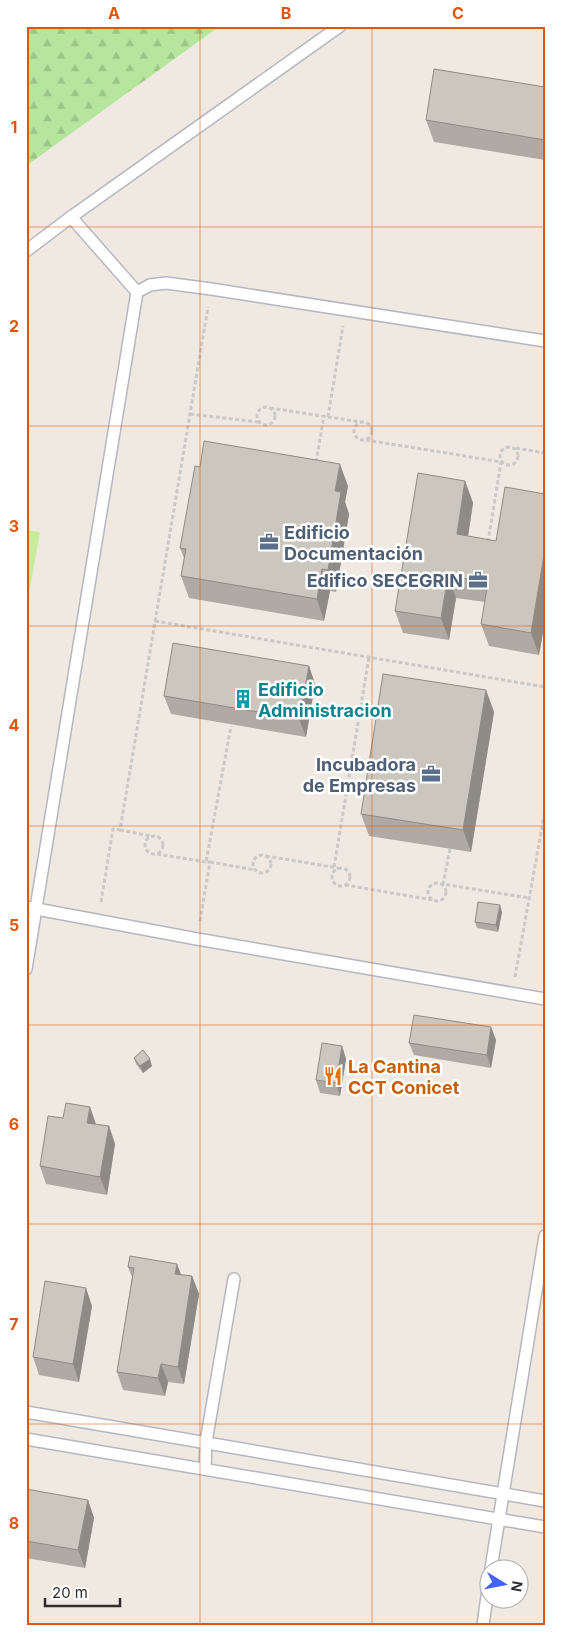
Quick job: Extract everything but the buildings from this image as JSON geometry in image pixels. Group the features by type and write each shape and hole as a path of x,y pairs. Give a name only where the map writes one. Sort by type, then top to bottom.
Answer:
{"lane":[{"path":"26,251 340,26"},
{"path":"71,217 137,292"},
{"path":"137,292 150,285 166,283 545,342"},
{"path":"26,969 31,908 137,292"},
{"path":"31,908 197,939 545,999"},
{"path":"492,1558 545,1236"},
{"path":"205,1469 206,1442 234,1279"},
{"path":"26,1412 545,1501"},
{"path":"26,1439 545,1527"},
{"path":"484,1625 486,1608"}],"path":[{"path":"120,830 211,289"},
{"path":"315,471 346,311"},
{"path":"258,422 256,419 257,412 263,407 368,423 372,428 372,435 366,440"},
{"path":"190,414 258,422 265,426 272,423 275,417 273,410 270,408"},
{"path":"360,422 355,427 354,434 359,440 502,462 509,466 516,463 519,456 514,448"},
{"path":"486,550 502,462 500,458 501,451 507,447 545,453"},
{"path":"155,620 545,687"},
{"path":"369,657 336,867 332,872 332,880 336,885 340,886 345,884 440,901 447,892 443,884 450,849"},
{"path":"197,939 231,726"},
{"path":"512,994 545,811"},
{"path":"98,920 113,829 159,837 163,842 163,849 157,854"},
{"path":"152,836 146,840 145,848 150,853 255,870 261,873 269,871 272,864 266,856"},
{"path":"255,870 253,863 256,856 263,854 345,868 350,874 349,880 345,884"},
{"path":"433,900 428,894 429,887 435,882 529,898"}],"green space":[{"path":"26,26 220,26 26,166"},
{"path":"26,530 40,532 26,610"}],"place":[{"name":"Edificio Documentación","path":"269,542"},
{"name":"Edifico SECEGRIN","path":"478,580"},
{"name":"Edificio Administracion","path":"243,699"},
{"name":"Incubadora de Empresas","path":"431,774"},
{"name":"La Cantina CCT Conicet","path":"333,1076"}]}
